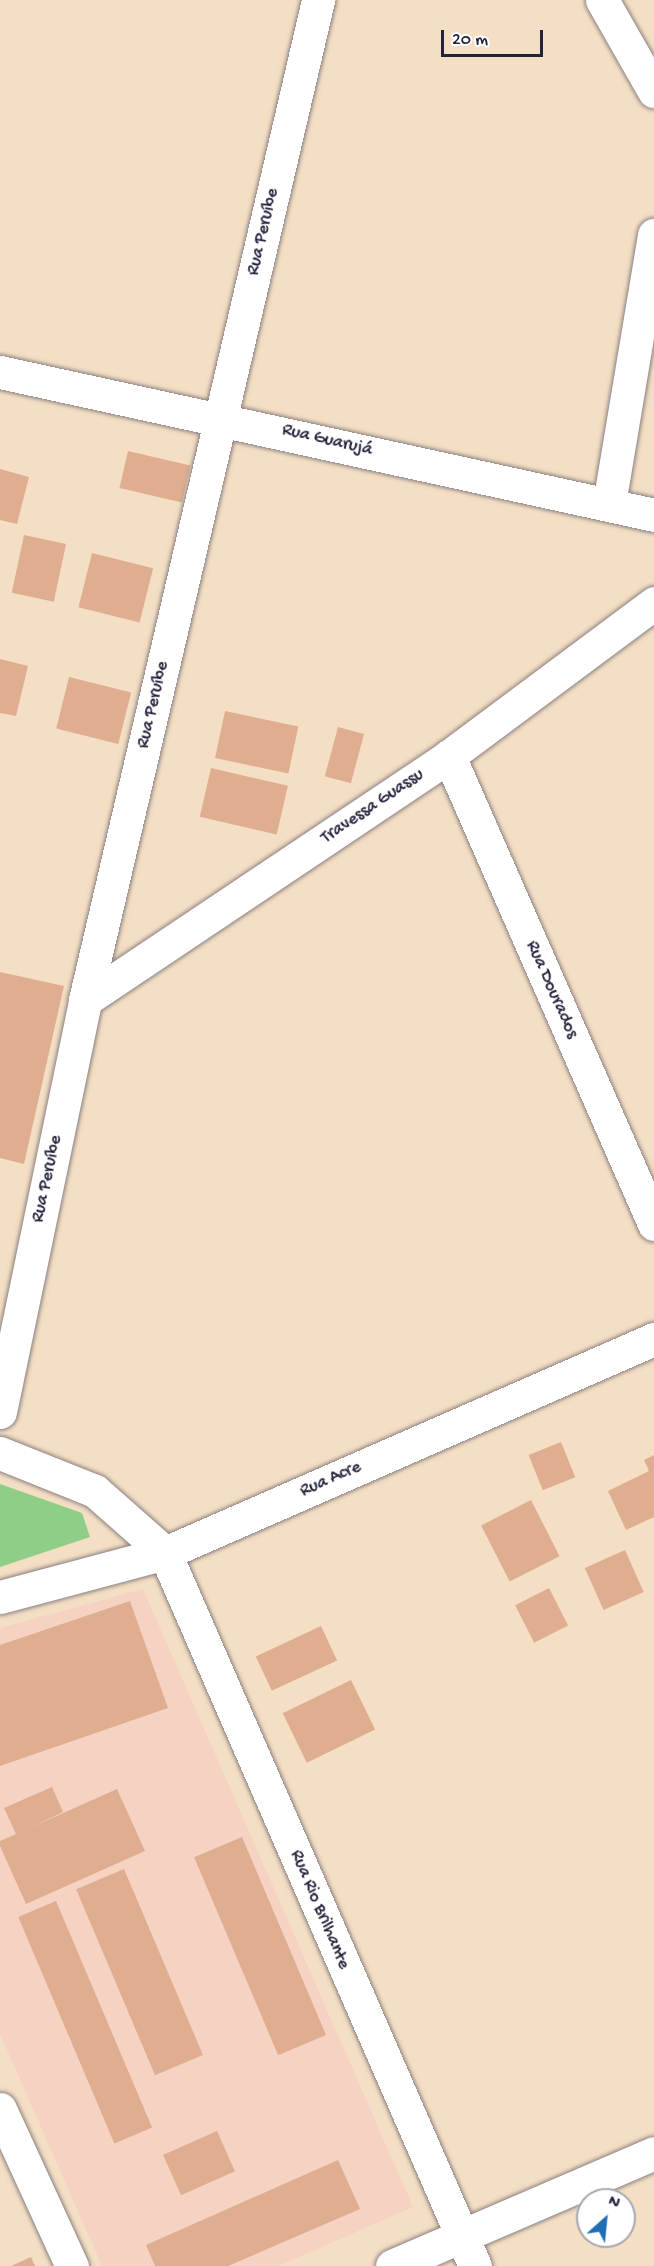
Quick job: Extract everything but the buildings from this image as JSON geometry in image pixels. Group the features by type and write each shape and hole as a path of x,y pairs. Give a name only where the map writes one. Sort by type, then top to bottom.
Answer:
{"street":[{"name":"Rua Peruíbe","path":"0,1412 85,999 318,0"},
{"path":"603,0 654,91"},
{"path":"609,504 654,235"},
{"name":"Rua Guarujá","path":"0,372 221,418 654,515"},
{"name":"Travessa Guassu","path":"85,999 449,756 654,603"},
{"name":"Rua Dourados","path":"449,756 654,1224"},
{"name":"Rua Acre","path":"0,1598 165,1553 654,1339"},
{"path":"0,1453 95,1491 165,1553"},
{"name":"Rua Rio Brilhante","path":"165,1553 475,2266"},
{"path":"0,2109 72,2266"},
{"path":"392,2266 654,2153"}],"shaded area":[{"path":"143,1589 413,2207 278,2266 102,2266 0,2034 0,1628"}],"green space":[{"path":"0,1484 82,1513 90,1537 0,1567"}]}
